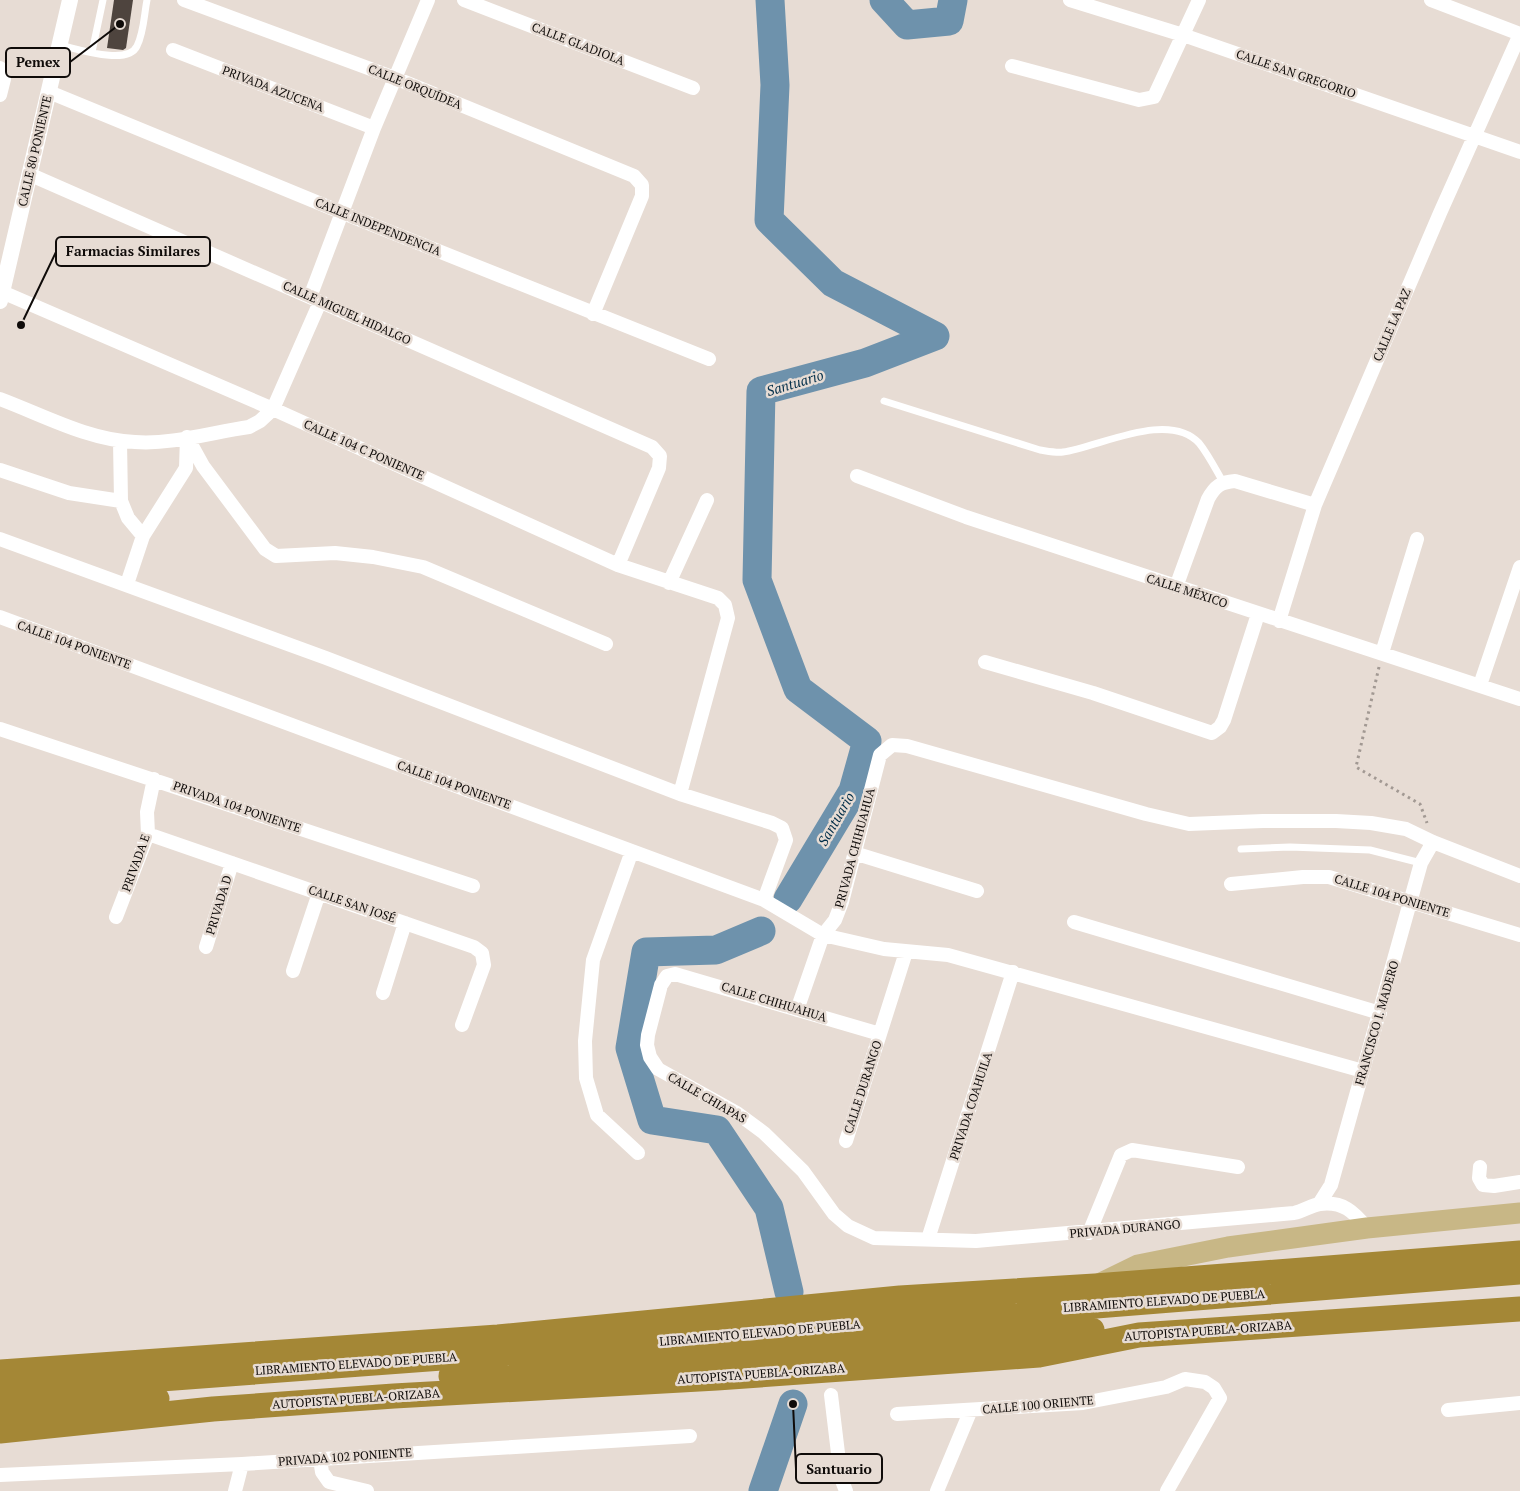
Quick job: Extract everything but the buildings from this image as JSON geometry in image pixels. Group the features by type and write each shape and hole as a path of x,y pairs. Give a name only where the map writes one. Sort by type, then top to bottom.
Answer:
{"highway":[{"path":"0,1372 498,1337 900,1298 1095,1286 1520,1253"},
{"name":"LIBRAMIENTO ELEVADO DE PUEBLA","path":"0,1391 522,1352 1520,1272"},
{"name":"LIBRAMIENTO ELEVADO DE PUEBLA","path":"0,1411 564,1367 833,1350 1520,1297"},
{"name":"AUTOPISTA PUEBLA-ORIZABA","path":"0,1431 213,1409 717,1378 1039,1354 1138,1335 1520,1309"},
{"path":"1039,1354 1520,1321"},
{"path":"0,1355 460,1337 491,1341 522,1352"},
{"path":"0,1441 232,1411 302,1388"}],"main road":[{"path":"1095,1286 1138,1265 1228,1247 1368,1228 1520,1213"}],"street":[{"name":"CALLE 80 PONIENTE","path":"1,297 4,261 31,175 70,0"},
{"name":"CALLE ORQUÍDEA","path":"184,0 395,78 634,176 642,184 642,196 593,314"},
{"path":"0,399 90,434 120,441 154,442 249,427 260,421 273,409 315,300 343,213 374,128 428,0"},
{"name":"CALLE GLADIOLA","path":"464,0 693,88"},
{"name":"CALLE SAN GREGORIO","path":"1070,0 1183,35 1520,152"},
{"path":"1012,66 1139,100 1154,96 1198,0"},
{"path":"1431,0 1520,34"},
{"name":"CALLE LA PAZ","path":"1279,622 1315,504 1520,34"},
{"name":"PRIVADA AZUCENA","path":"173,50 374,128"},
{"path":"0,95 2,74"},
{"name":"CALLE INDEPENDENCIA","path":"49,92 343,213 709,359"},
{"name":"CALLE MIGUEL HIDALGO","path":"31,175 652,447 660,456 659,468 618,565"},
{"name":"CALLE 104 C PONIENTE","path":"1,297 273,409 618,565 718,598 724,605 728,618 680,794"},
{"path":"127,584 143,536 186,468 187,437"},
{"path":"187,437 203,466 265,549 276,556 335,553 373,557 423,567 606,644"},
{"path":"120,441 121,501 128,518 143,536"},
{"path":"0,470 69,493 121,501"},
{"name":"CALLE MÉXICO","path":"858,476 966,517 1176,588 1520,699"},
{"path":"1176,588 1219,485 1235,481 1315,504"},
{"path":"669,583 707,500"},
{"path":"0,538 127,584 680,794 772,823 782,828 786,840 764,900"},
{"path":"1382,653 1416,538"},
{"path":"1480,685 1520,567"},
{"path":"985,662 1093,693 1212,733 1220,727 1224,720 1258,614"},
{"name":"CALLE 104 PONIENTE","path":"0,617 764,900 823,935 906,952 948,955 1363,1071"},
{"name":"PRIVADA 104 PONIENTE","path":"0,729 473,886"},
{"name":"PRIVADA CHIHUAHUA","path":"797,1010 823,935 835,920 842,902 880,755 892,745 907,746 1190,824 1263,821 1371,823 1406,829 1433,842"},
{"name":"PRIVADA E","path":"116,917 148,834 147,812 154,779"},
{"name":"CALLE SAN JOSÉ","path":"148,834 474,947 482,953 484,965 462,1024"},
{"path":"1433,842 1520,876"},
{"name":"FRANCISCO I. MADERO","path":"1319,1204 1331,1184 1412,902 1420,863 1433,842"},
{"path":"632,851 593,960 586,1031 586,1078 597,1115 638,1153"},
{"path":"854,852 978,891"},
{"name":"PRIVADA D","path":"206,947 232,863"},
{"name":"CALLE 104 PONIENTE","path":"1231,884 1303,877 1329,877 1520,935"},
{"path":"293,971 319,893"},
{"path":"1074,922 1380,1013"},
{"path":"383,993 405,923"},
{"name":"CALLE DURANGO","path":"846,1141 906,952"},
{"name":"PRIVADA COAHUILA","path":"928,1239 1013,972"},
{"name":"CALLE CHIHUAHUA","path":"667,976 675,974 686,975 880,1034"},
{"name":"CALLE CHIAPAS","path":"667,976 661,985 647,1045 650,1057 658,1069 737,1113 764,1133 803,1171 834,1214 848,1226 874,1238 928,1239"},
{"path":"1089,1233 1121,1155 1132,1150 1238,1167"},
{"path":"1480,1167 1479,1178 1484,1185 1494,1186 1520,1182"},
{"path":"1319,1204 1342,1204 1350,1208 1368,1228"},
{"name":"PRIVADA DURANGO","path":"928,1239 976,1241 1026,1235 1089,1233 1294,1213 1319,1204"},
{"name":"CALLE 100 ORIENTE","path":"897,1414 970,1412 1083,1403 1166,1386 1185,1379 1205,1382 1214,1388 1220,1398 1166,1491"},
{"path":"831,1395 841,1478 846,1491"},
{"path":"1448,1410 1520,1403"},
{"path":"937,1491 970,1412"},
{"name":"PRIVADA 102 PONIENTE","path":"0,1475 242,1464 690,1436"},
{"path":"320,1459 322,1472 329,1482 367,1491"},
{"path":"235,1491 242,1464"}],"lane":[{"path":"92,52 103,0"},
{"path":"60,45 115,57 131,54 137,48 147,0"},
{"path":"884,400 1040,450 1061,453 1134,433 1160,430 1182,432 1198,443 1219,485"},
{"path":"1241,849 1290,846 1370,850 1420,863"}],"path":[{"path":"1382,653 1356,767 1420,804 1433,842"}],"waterway":[{"name":"Santuario","path":"770,0 775,85 769,220 833,283 935,336 865,363 761,391 757,580 798,689 867,741 853,791 788,899"},
{"name":"Santuario","path":"884,0 907,25 949,21 953,0"},
{"name":"Santuario","path":"761,931 716,950 646,952 630,1048 652,1120 717,1130 769,1208 789,1292"},
{"name":"Santuario","path":"763,1491 793,1404"}],"place":[{"name":"Pemex","path":"120,24"},
{"name":"Farmacias Similares","path":"21,325"},
{"name":"Santuario","path":"793,1404"}]}
